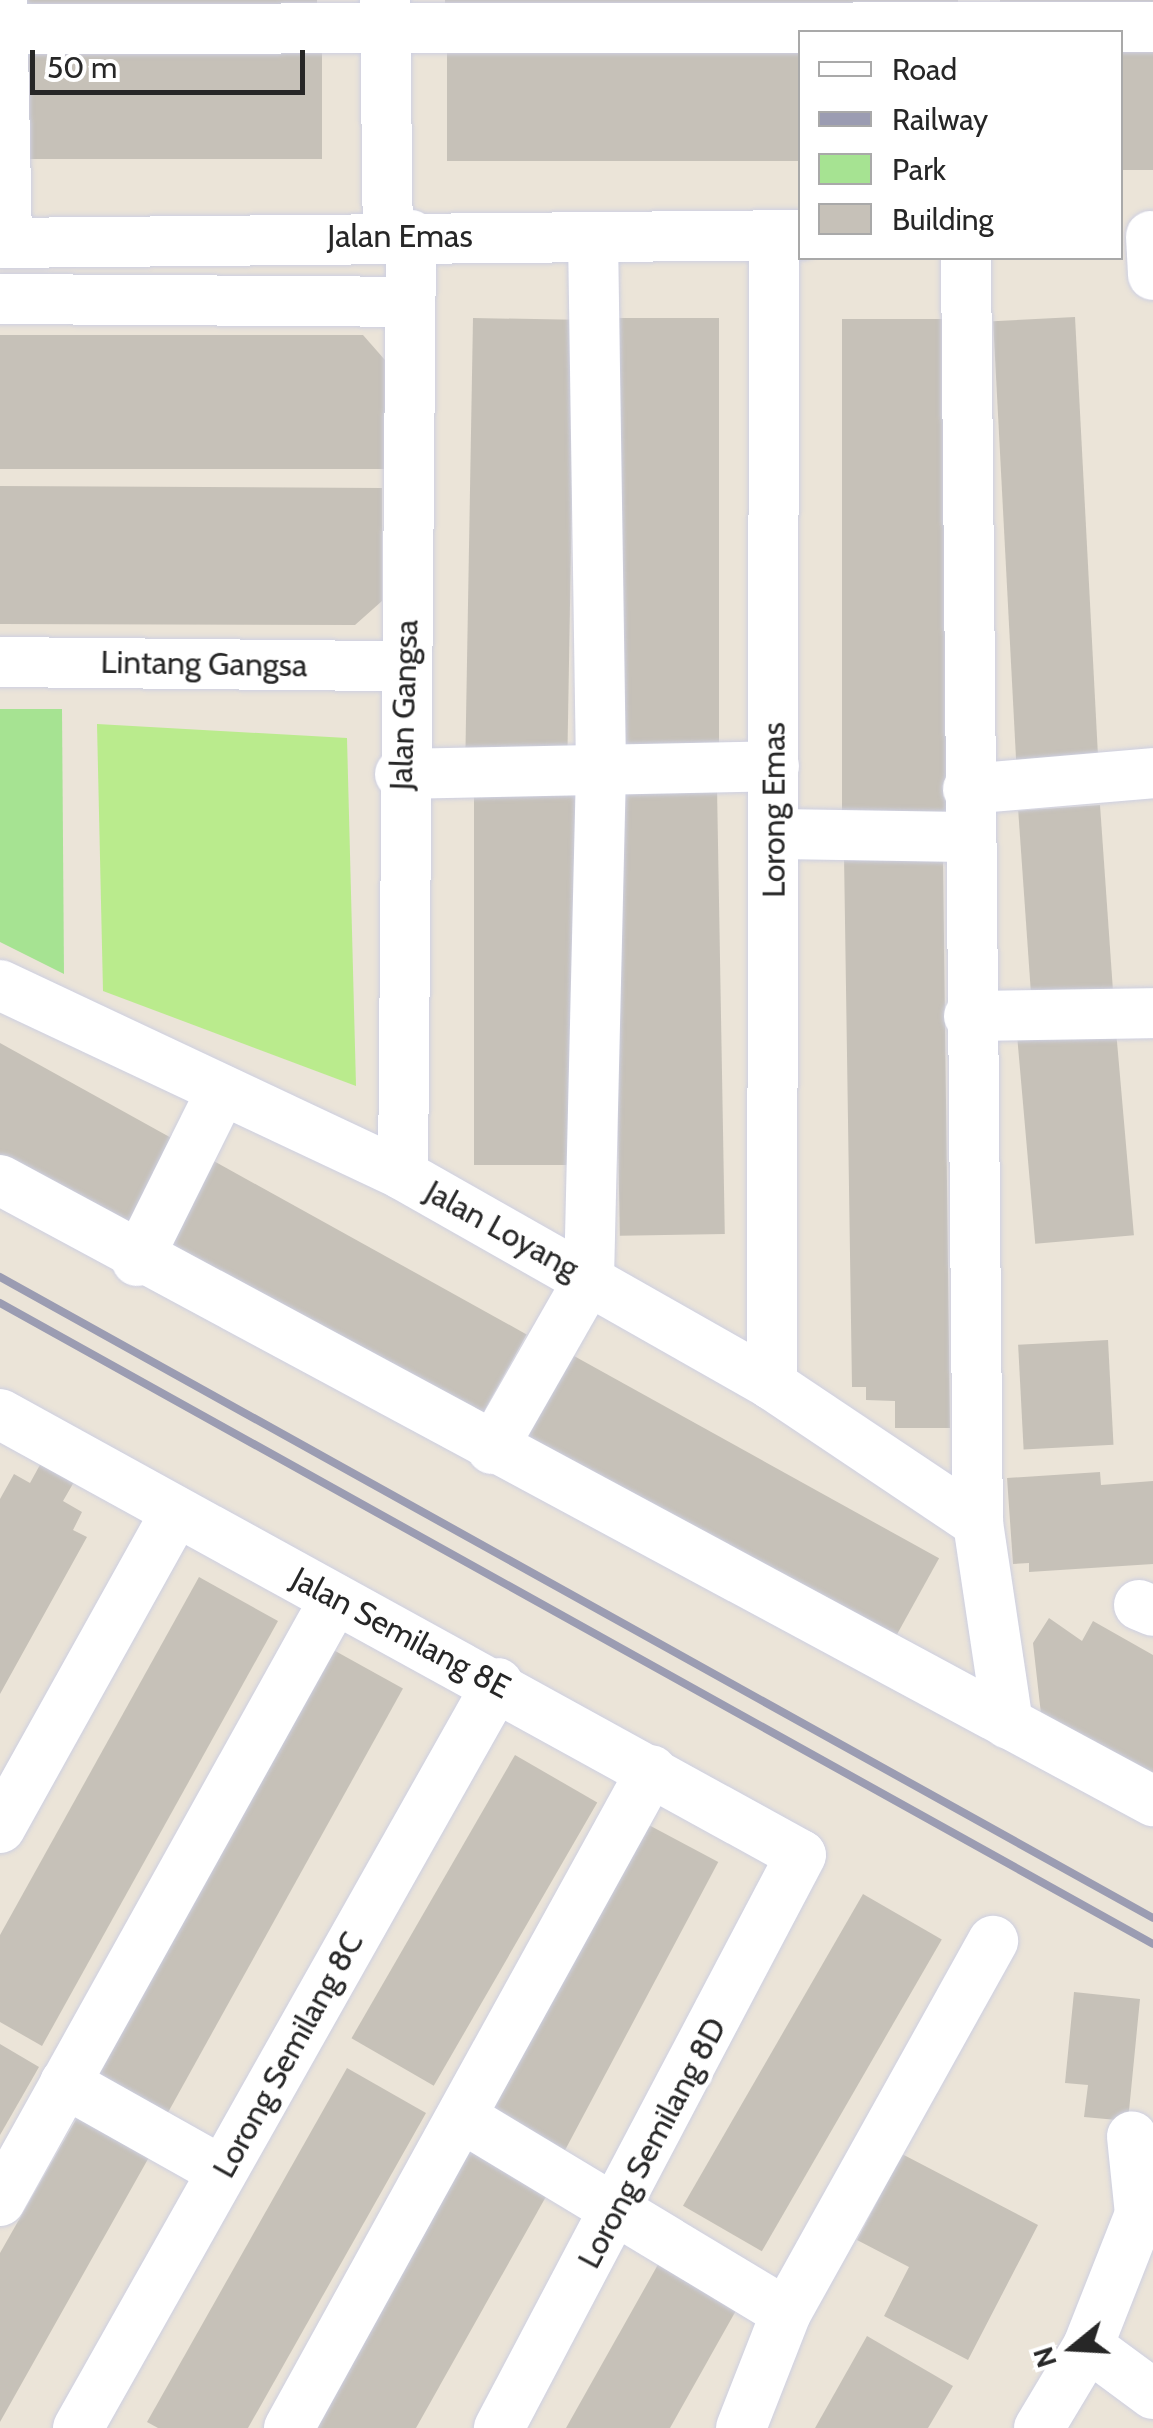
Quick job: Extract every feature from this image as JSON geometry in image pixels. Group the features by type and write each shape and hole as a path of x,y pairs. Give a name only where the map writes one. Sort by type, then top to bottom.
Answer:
{"street":[{"path":"4,242 2,20 385,14 972,20 1153,26"},
{"name":"Jalan Gangsa","path":"385,14 399,234 409,302 407,666 400,774 403,1175"},
{"name":"Jalan Emas","path":"4,242 399,234 593,238 788,235"},
{"name":"Lorong Emas","path":"772,1385 774,766 788,235"},
{"path":"492,1449 589,1279 600,770 593,238"},
{"path":"966,260 969,1016 978,1523 1008,1724"},
{"path":"0,299 409,302"},
{"name":"Lintang Gangsa","path":"0,662 407,666"},
{"path":"400,774 774,766"},
{"path":"774,834 968,813 1153,773"},
{"name":"Jalan Loyang","path":"0,986 403,1175 772,1385 978,1523"},
{"path":"969,1016 1153,1012"},
{"path":"136,1260 222,1090"},
{"path":"0,1180 136,1260 1153,1801"},
{"name":"Jalan Semilang 8E","path":"6,1431 498,1682 800,1855"},
{"path":"0,1828 174,1516"},
{"path":"0,2201 335,1598"},
{"name":"Lorong Semilang 8C","path":"78,2428 498,1682"},
{"path":"288,2428 463,2118 652,1770"},
{"name":"Lorong Semilang 8D","path":"499,2428 620,2208 800,1855"},
{"path":"741,2428 786,2312 992,1940"},
{"path":"65,2083 222,2172"},
{"path":"463,2118 620,2208 786,2312"},
{"path":"1039,2428 1088,2346 1140,2214 1132,2136"},
{"path":"1088,2346 1153,2394"}],"green space":[{"path":"0,709 62,709 64,974 0,942"},
{"path":"97,724 347,738 356,1086 103,991"}],"building":[{"path":"19,0 317,0 317,17 19,17"},
{"path":"445,0 958,0 958,15 445,15"},
{"path":"1000,0 1153,0 1153,13 1000,13"},
{"path":"1123,46 1153,46 1153,170 1123,170"},
{"path":"447,47 798,47 798,161 447,161"},
{"path":"20,48 322,48 322,159 20,159"},
{"path":"1075,317 1098,756 1016,761 993,321"},
{"path":"473,318 575,320 567,759 465,757"},
{"path":"609,318 719,318 719,761 609,761"},
{"path":"842,319 948,319 948,822 842,822"},
{"path":"0,335 363,335 392,368 392,469 0,469"},
{"path":"0,486 382,488 382,601 355,625 0,624"},
{"path":"717,787 725,1234 620,1236 612,789"},
{"path":"474,789 578,789 578,1165 474,1165"},
{"path":"1100,805 1113,990 1031,995 1018,811"},
{"path":"844,855 943,855 950,1428 895,1428 895,1401 866,1400 866,1387 852,1387"},
{"path":"1115,1019 1134,1235 1035,1244 1016,1028"},
{"path":"0,1043 175,1140 125,1233 0,1164"},
{"path":"203,1155 527,1334 473,1431 150,1251"},
{"path":"1108,1340 1113,1445 1024,1450 1018,1345"},
{"path":"556,1346 939,1558 890,1647 507,1434"},
{"path":"41,1463 74,1482 63,1501 82,1512 73,1530 87,1537 0,1694 0,1499 14,1474 30,1483"},
{"path":"1100,1472 1101,1485 1153,1481 1153,1564 1029,1572 1029,1563 1013,1564 1007,1478"},
{"path":"199,1577 278,1621 42,2046 0,2022 0,1935"},
{"path":"1049,1618 1082,1641 1093,1621 1153,1655 1153,1777 1041,1714 1033,1643"},
{"path":"319,1642 403,1689 165,2118 81,2071"},
{"path":"515,1755 597,1802 434,2086 352,2038"},
{"path":"645,1823 718,1862 564,2152 491,2113"},
{"path":"863,1894 942,1939 762,2251 683,2206"},
{"path":"1074,1992 1140,1999 1128,2121 1084,2117 1088,2085 1065,2083"},
{"path":"0,2044 39,2067 0,2135"},
{"path":"347,2068 426,2113 248,2428 158,2428 147,2422"},
{"path":"86,2102 157,2143 0,2422 0,2253"},
{"path":"473,2129 557,2177 416,2428 305,2428"},
{"path":"902,2154 1038,2225 968,2360 884,2316 909,2267 857,2240"},
{"path":"669,2245 747,2291 670,2428 566,2428"},
{"path":"867,2336 953,2386 928,2428 815,2428"}],"railway":[{"path":"0,1277 1153,1918"},
{"path":"0,1303 1153,1944"}]}
